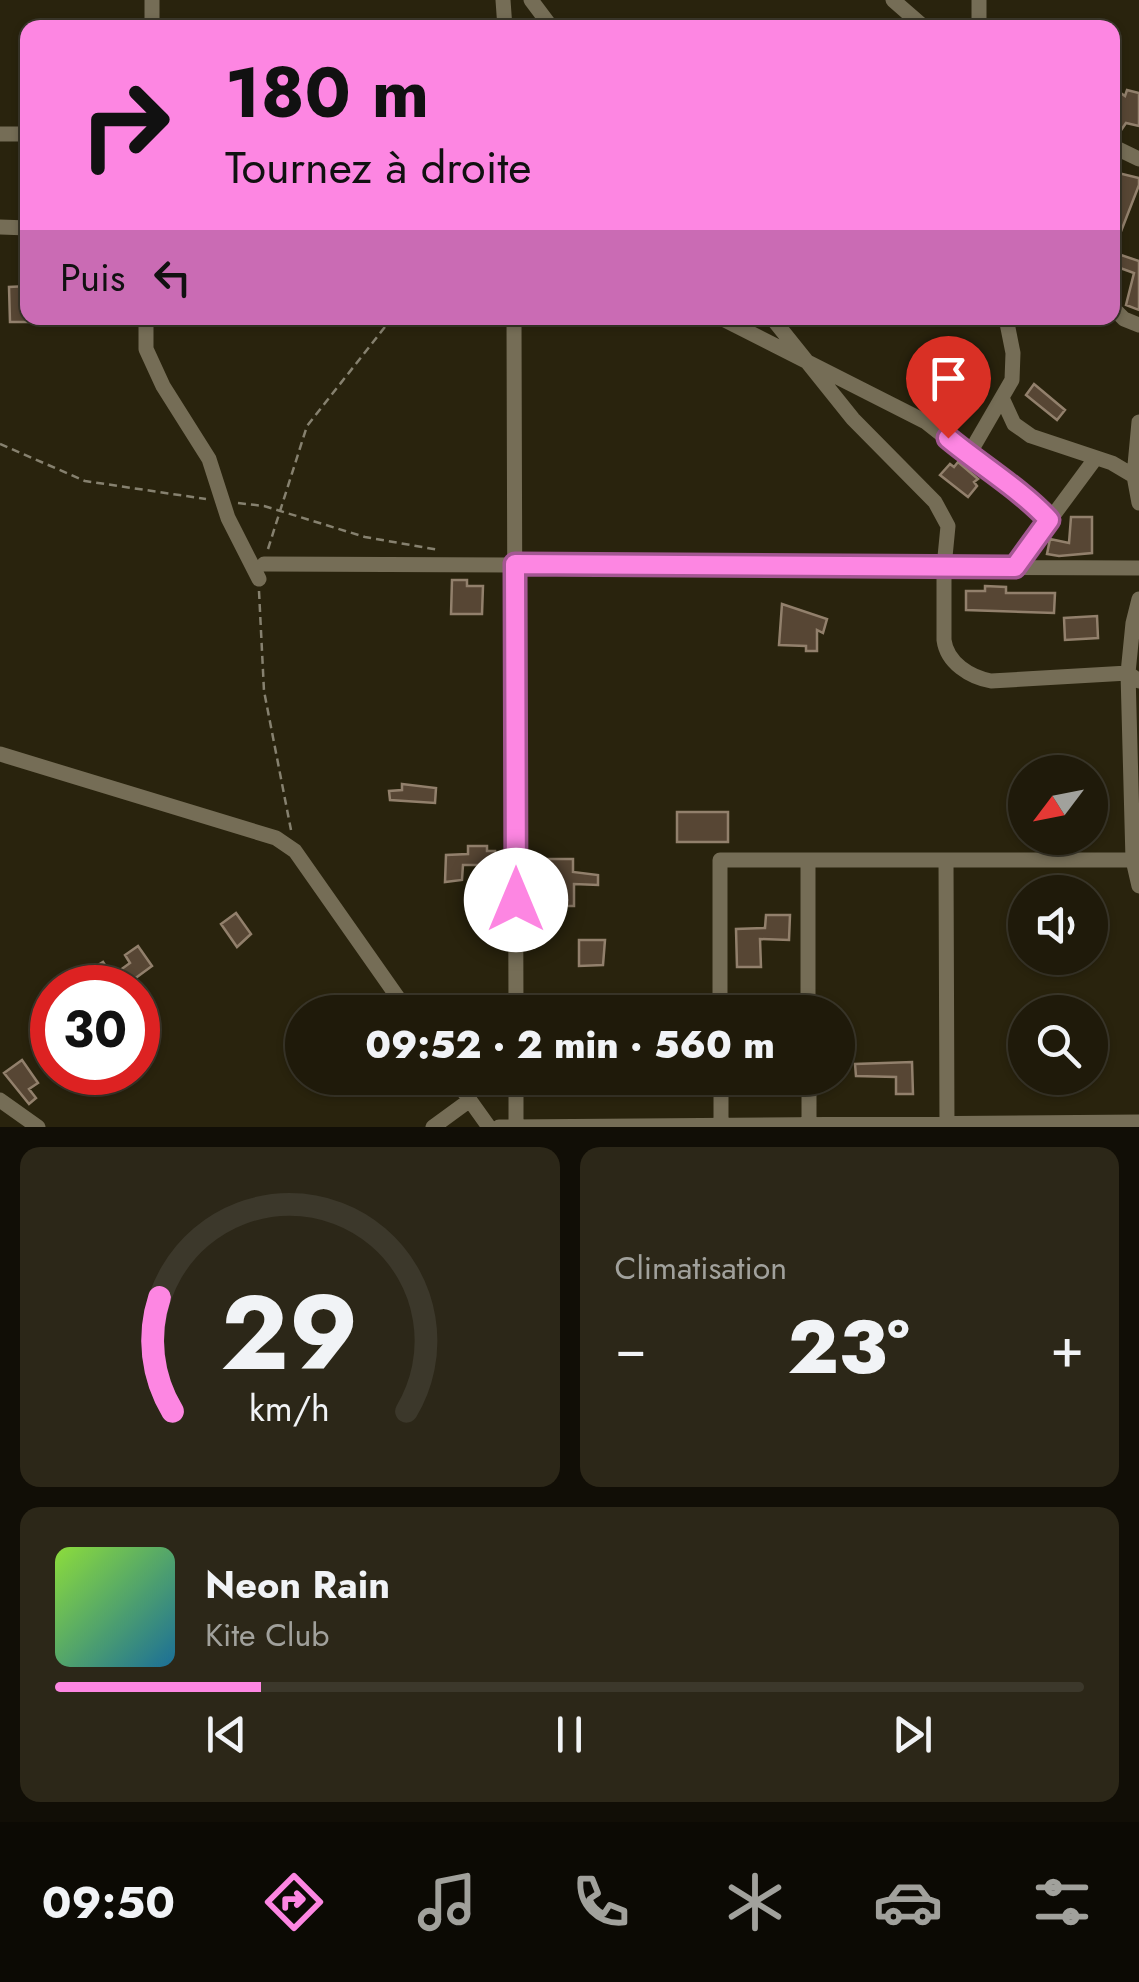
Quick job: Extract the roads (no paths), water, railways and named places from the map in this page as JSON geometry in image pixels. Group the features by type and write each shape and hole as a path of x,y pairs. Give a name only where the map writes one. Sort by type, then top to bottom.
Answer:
{"street":[{"path":"894,0 916,20"},
{"path":"146,325 146,348 163,386 199,438 222,501 261,572 515,564 1139,568"},
{"path":"514,325 516,995"},
{"path":"735,325 926,422 1035,505 1049,520"},
{"path":"777,325 867,434 935,502 948,526 944,567 946,650 954,662 980,678 1134,677"},
{"path":"968,456 1012,380 1014,368 1007,325"},
{"path":"1002,398 1014,424 1031,436 1112,463 1136,477"},
{"path":"1139,422 1139,503"},
{"path":"1015,567 1096,458"},
{"path":"1139,599 1133,623 1133,860 1139,886"},
{"path":"0,754 276,838 304,864 396,995"},
{"path":"720,995 720,860 1133,860"},
{"path":"808,860 808,995"},
{"path":"946,860 947,1125"},
{"path":"466,1095 489,1127"},
{"path":"516,1095 516,1126"},
{"path":"720,1095 721,1124"},
{"path":"809,1095 809,1124"},
{"path":"0,1100 38,1127"},
{"path":"433,1127 470,1100"},
{"path":"498,1127 1139,1122"}]}
